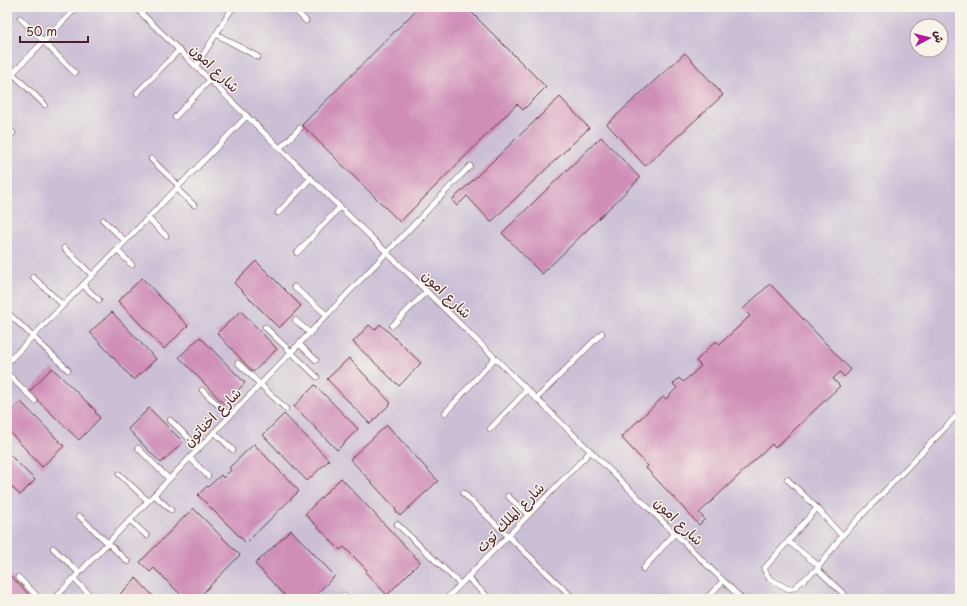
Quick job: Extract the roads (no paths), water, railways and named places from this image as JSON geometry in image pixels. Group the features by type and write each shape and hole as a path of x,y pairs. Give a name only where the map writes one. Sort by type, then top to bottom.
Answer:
{"lane":[{"path":"7,79 77,7"},
{"name":"شارع امون","path":"135,7 742,599"},
{"path":"196,66 233,7"},
{"path":"292,7 306,21"},
{"path":"20,18 75,73"},
{"path":"216,34 258,57"},
{"path":"137,93 179,50"},
{"path":"7,68 45,105"},
{"path":"175,117 210,80"},
{"path":"7,363 247,116"},
{"path":"7,127 13,133"},
{"path":"280,148 300,128"},
{"path":"151,159 194,205"},
{"name":"شارع اخناتون","path":"54,599 470,166"},
{"path":"278,213 311,178"},
{"path":"297,253 340,207"},
{"path":"148,218 166,236"},
{"path":"102,220 125,241"},
{"path":"64,248 92,275"},
{"path":"117,250 132,265"},
{"path":"33,277 63,305"},
{"path":"83,285 99,300"},
{"path":"294,287 327,315"},
{"path":"392,326 427,291"},
{"path":"7,312 68,370"},
{"path":"295,320 310,333"},
{"path":"265,327 317,377"},
{"path":"537,398 602,333"},
{"path":"300,344 316,360"},
{"path":"445,413 495,358"},
{"path":"238,363 286,409"},
{"path":"7,373 35,401"},
{"path":"202,390 230,416"},
{"path":"490,429 527,390"},
{"path":"817,508 764,569 769,578 788,589 794,588 818,568 842,536 960,412"},
{"path":"170,420 199,448"},
{"path":"214,432 232,450"},
{"path":"138,448 169,479"},
{"name":"شارع الملك توت","path":"446,599 591,451"},
{"path":"190,458 208,476"},
{"path":"118,474 148,501"},
{"path":"788,480 817,508 842,536"},
{"path":"463,493 571,596"},
{"path":"154,495 171,510"},
{"path":"508,496 528,515"},
{"path":"79,516 128,562"},
{"path":"130,520 147,536"},
{"path":"397,524 460,584"},
{"path":"643,569 674,533"},
{"path":"789,542 849,599"},
{"path":"53,548 79,573"},
{"path":"18,577 40,599"},
{"path":"467,577 490,599"},
{"path":"74,579 90,596"},
{"path":"706,599 723,581"}]}
